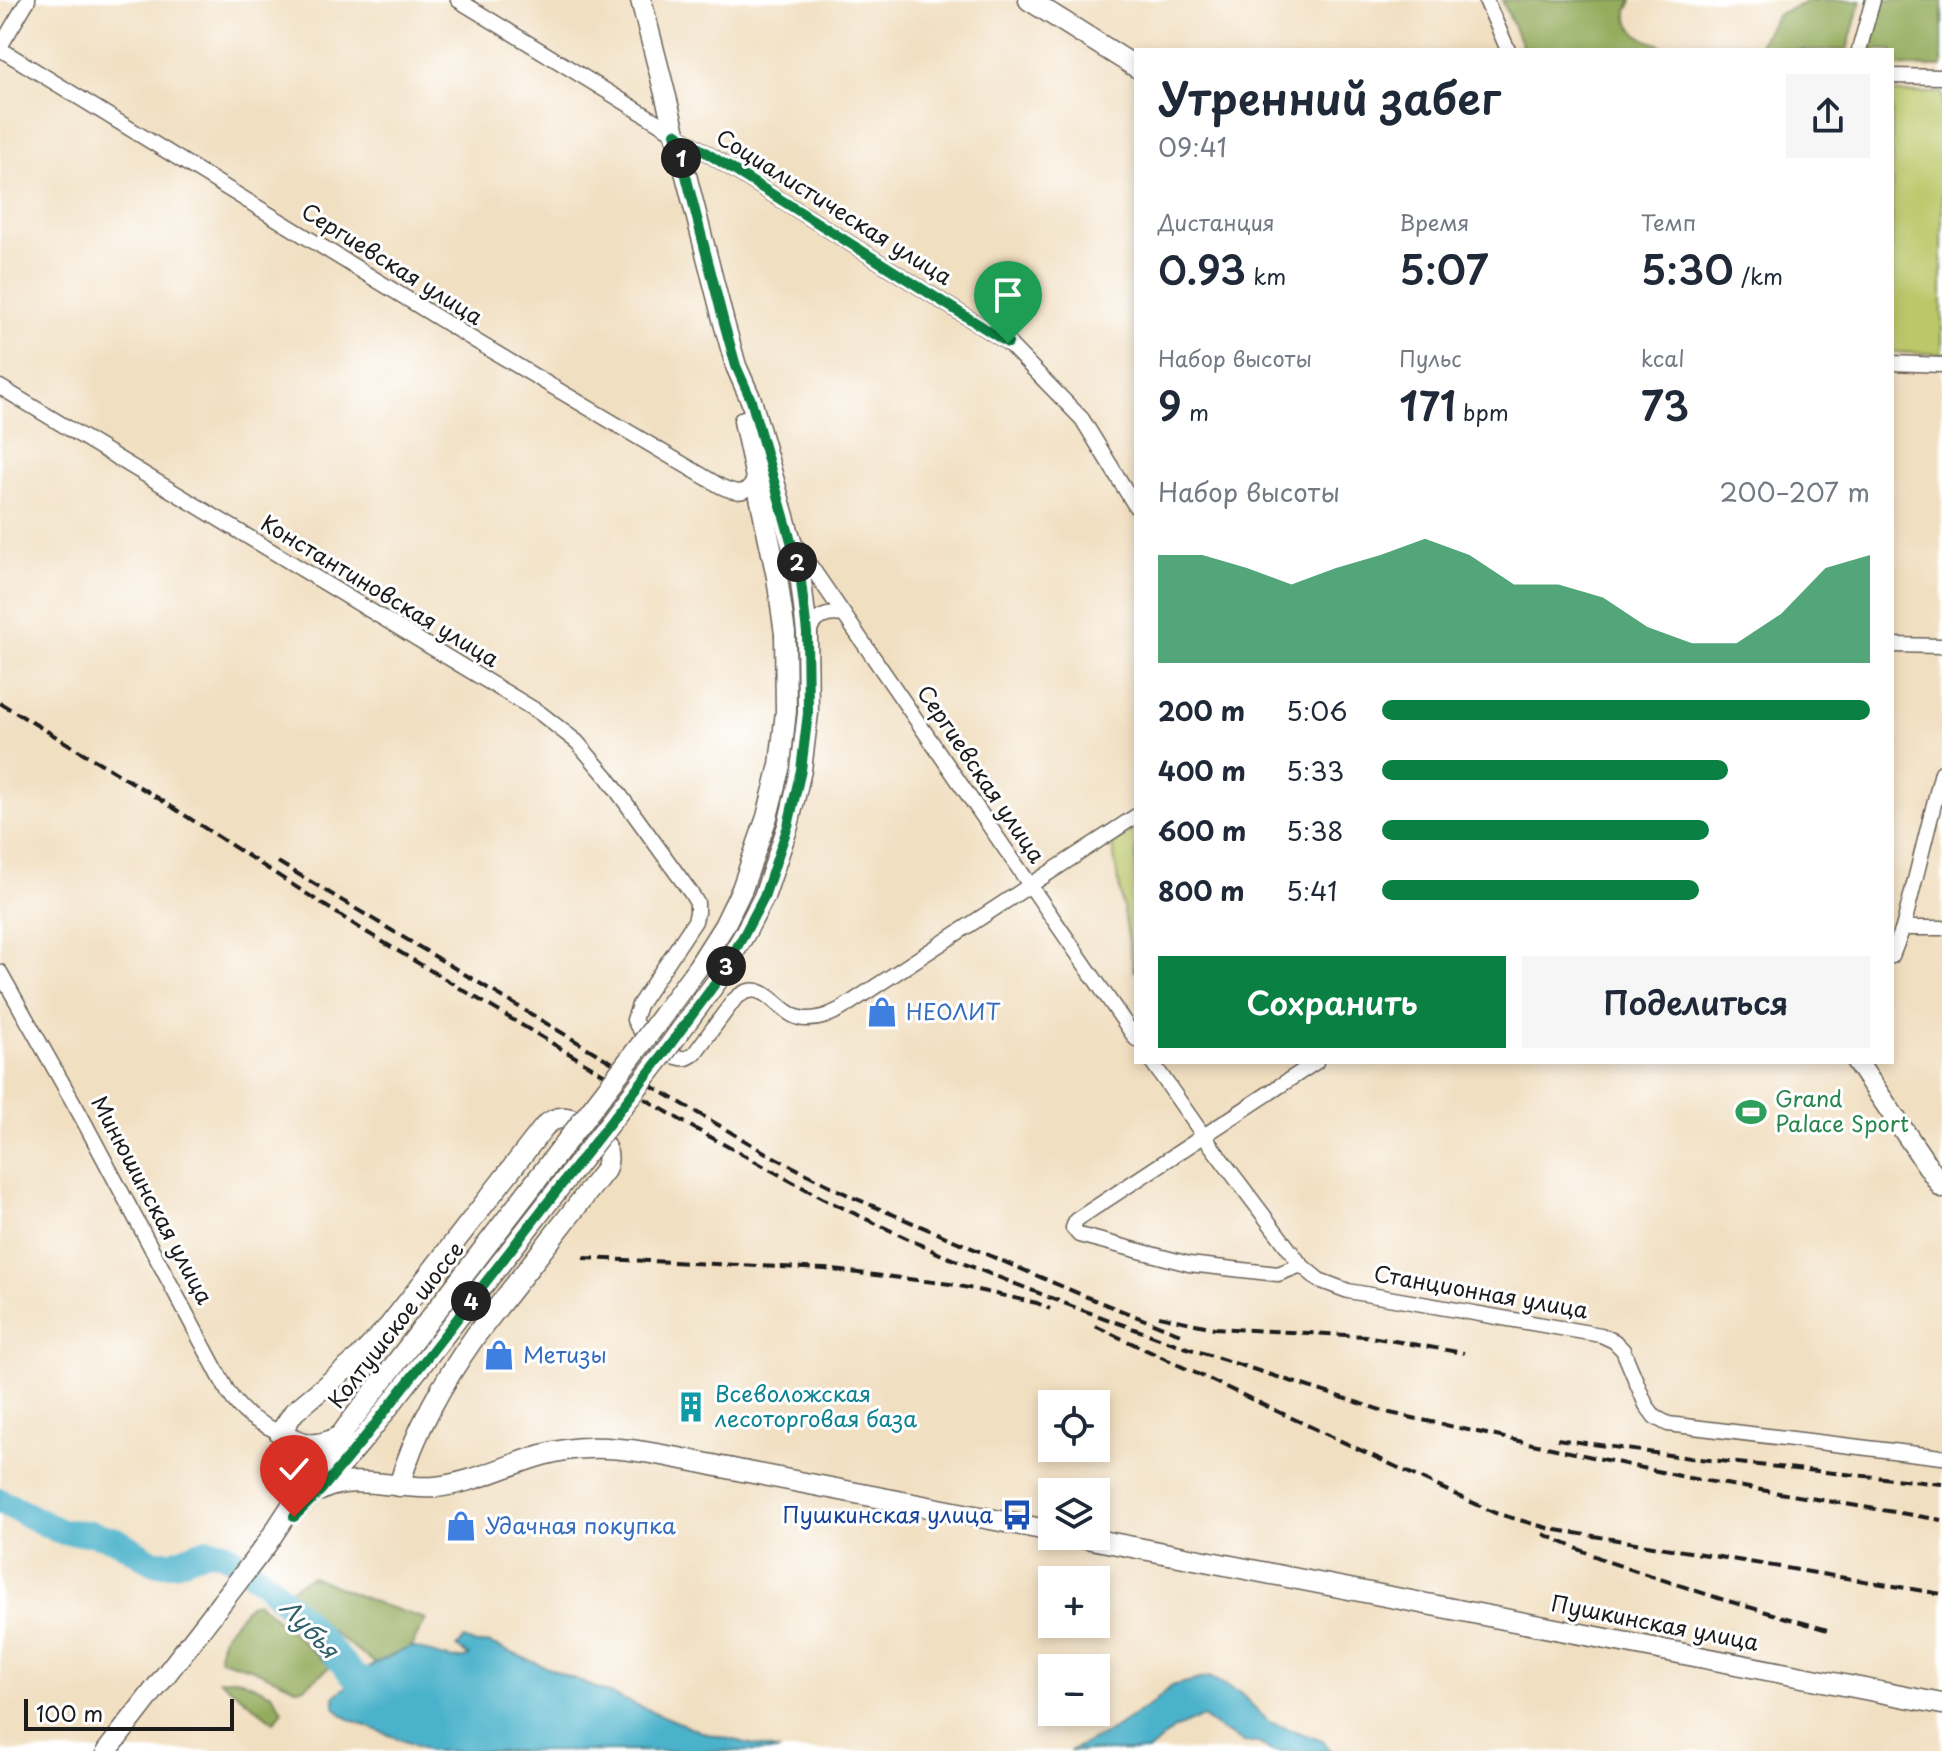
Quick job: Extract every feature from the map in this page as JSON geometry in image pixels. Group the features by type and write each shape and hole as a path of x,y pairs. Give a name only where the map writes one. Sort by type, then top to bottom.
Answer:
{"main road":[{"name":"Колтушское шоссе","path":"351,1432 661,1057 717,981 764,897 801,770 808,713 807,633 800,573 751,400 736,366 641,0"},
{"path":"1029,0 1134,66"},
{"name":"Колтушское шоссе","path":"107,1751 315,1484 643,1042 698,967 724,926 742,889 767,817 780,765 786,711 785,634 777,577 739,401 736,366"},
{"path":"1858,1064 1942,1187"},
{"path":"280,1433 294,1412 359,1358 390,1325 544,1127 557,1118 574,1119 606,1147 608,1162 605,1170 458,1362 423,1423 399,1486"},
{"path":"351,1432 361,1464 368,1474 379,1481 399,1486"},
{"name":"Минюшинская улица","path":"280,1433 298,1442 315,1445 351,1432"},
{"name":"Минюшинская улица","path":"280,1433 306,1457 315,1484"},
{"path":"315,1484 417,1488 446,1485 542,1455 605,1448 722,1467 1038,1528"},
{"name":"Пушкинская улица","path":"1110,1542 1942,1704"}],"street":[{"path":"0,48 28,0"},
{"name":"Социалистическая улица","path":"458,0 1008,343 1082,419 1134,504"},
{"path":"1486,0 1507,48"},
{"path":"1860,48 1873,0"},
{"name":"Сергиевская улица","path":"0,48 479,343 720,486 732,492 742,492 750,488 756,470"},
{"path":"1894,76 1942,77"},
{"path":"1894,363 1942,365"},
{"name":"Константиновская улица","path":"0,387 540,713 577,742 607,777 697,903 695,921 635,1012 637,1028 668,1053 679,1058 694,1054 734,1000 750,990 758,991 787,1013 802,1020 823,1018 1030,887"},
{"name":"Сергиевская улица","path":"788,533 1134,1036"},
{"path":"807,633 822,616 833,613 844,615"},
{"path":"1894,645 1942,646"},
{"path":"1894,951 1903,928 1942,772"},
{"path":"1030,887 1134,817"},
{"path":"1903,928 1942,928"},
{"name":"Минюшинская улица","path":"0,972 81,1116 228,1392 248,1416 280,1433"},
{"path":"1153,1064 1203,1135 1301,1265 1278,1274 1189,1264 1079,1235 1073,1228 1076,1220 1203,1135 1313,1064"},
{"name":"Станционная улица","path":"1301,1265 1319,1280 1348,1291 1601,1335 1623,1350 1646,1405 1655,1417 1668,1424 1942,1457"}],"green space":[{"path":"1502,0 1632,0 1627,12 1632,28 1648,41 1665,48 1523,48"},
{"path":"1808,0 1861,0 1848,48 1756,48 1778,15"},
{"path":"1884,0 1942,0 1942,67 1894,66 1894,48 1871,48"},
{"path":"1894,93 1942,93 1942,354 1894,352"},
{"path":"1134,829 1134,971 1112,844"},
{"path":"311,1576 426,1619 411,1647 375,1663 285,1592"},
{"path":"258,1602 330,1667 305,1687 296,1688 253,1669 220,1659 221,1643 228,1629 250,1604"},
{"path":"237,1678 272,1694 283,1711 274,1722 220,1680"}],"water":[{"path":"464,1639 476,1644 488,1643 704,1733 780,1751 429,1751 343,1716 334,1706 335,1696 375,1663 411,1647 448,1658 463,1658 469,1656 457,1647"},
{"path":"1209,1677 1240,1693 1269,1722 1323,1741 1331,1751 1272,1751 1258,1743 1243,1742 1202,1717 1174,1729 1149,1751 1070,1751 1112,1730 1153,1703 1171,1686"}],"waterway":[{"name":"Лубья","path":"0,1501 61,1532 91,1533 117,1540 154,1563 173,1563 207,1550 224,1553 266,1583 356,1678 388,1686"}],"railway":[{"path":"0,703 158,798 363,930 692,1127 822,1198 942,1255 1184,1347 1390,1413 1689,1478 1942,1520"},
{"path":"278,862 766,1153 852,1197 1183,1335"},
{"path":"583,1258 825,1269 950,1284 1037,1303 1050,1309"},
{"path":"1159,1316 1214,1328 1365,1336 1464,1353"},
{"path":"1095,1326 1495,1513 1551,1529 1942,1594"},
{"path":"1557,1439 1690,1458 1942,1484"},
{"path":"1543,1534 1609,1562 1831,1631"}],"place":[{"name":"НЕОЛИТ","path":"882,1012"},
{"name":"Grand Palace Sport","path":"1751,1112"},
{"name":"Метизы","path":"499,1355"},
{"name":"Всеволожская лесоторговая база","path":"691,1407"},
{"name":"Пушкинская улица","path":"1017,1515"},
{"name":"Удачная покупка","path":"461,1526"}],"route":[{"path":"294,1517 365,1437 717,981 764,897 788,826 801,770 808,713 807,633 800,573 751,400 736,366 675,133 1008,343"}]}
